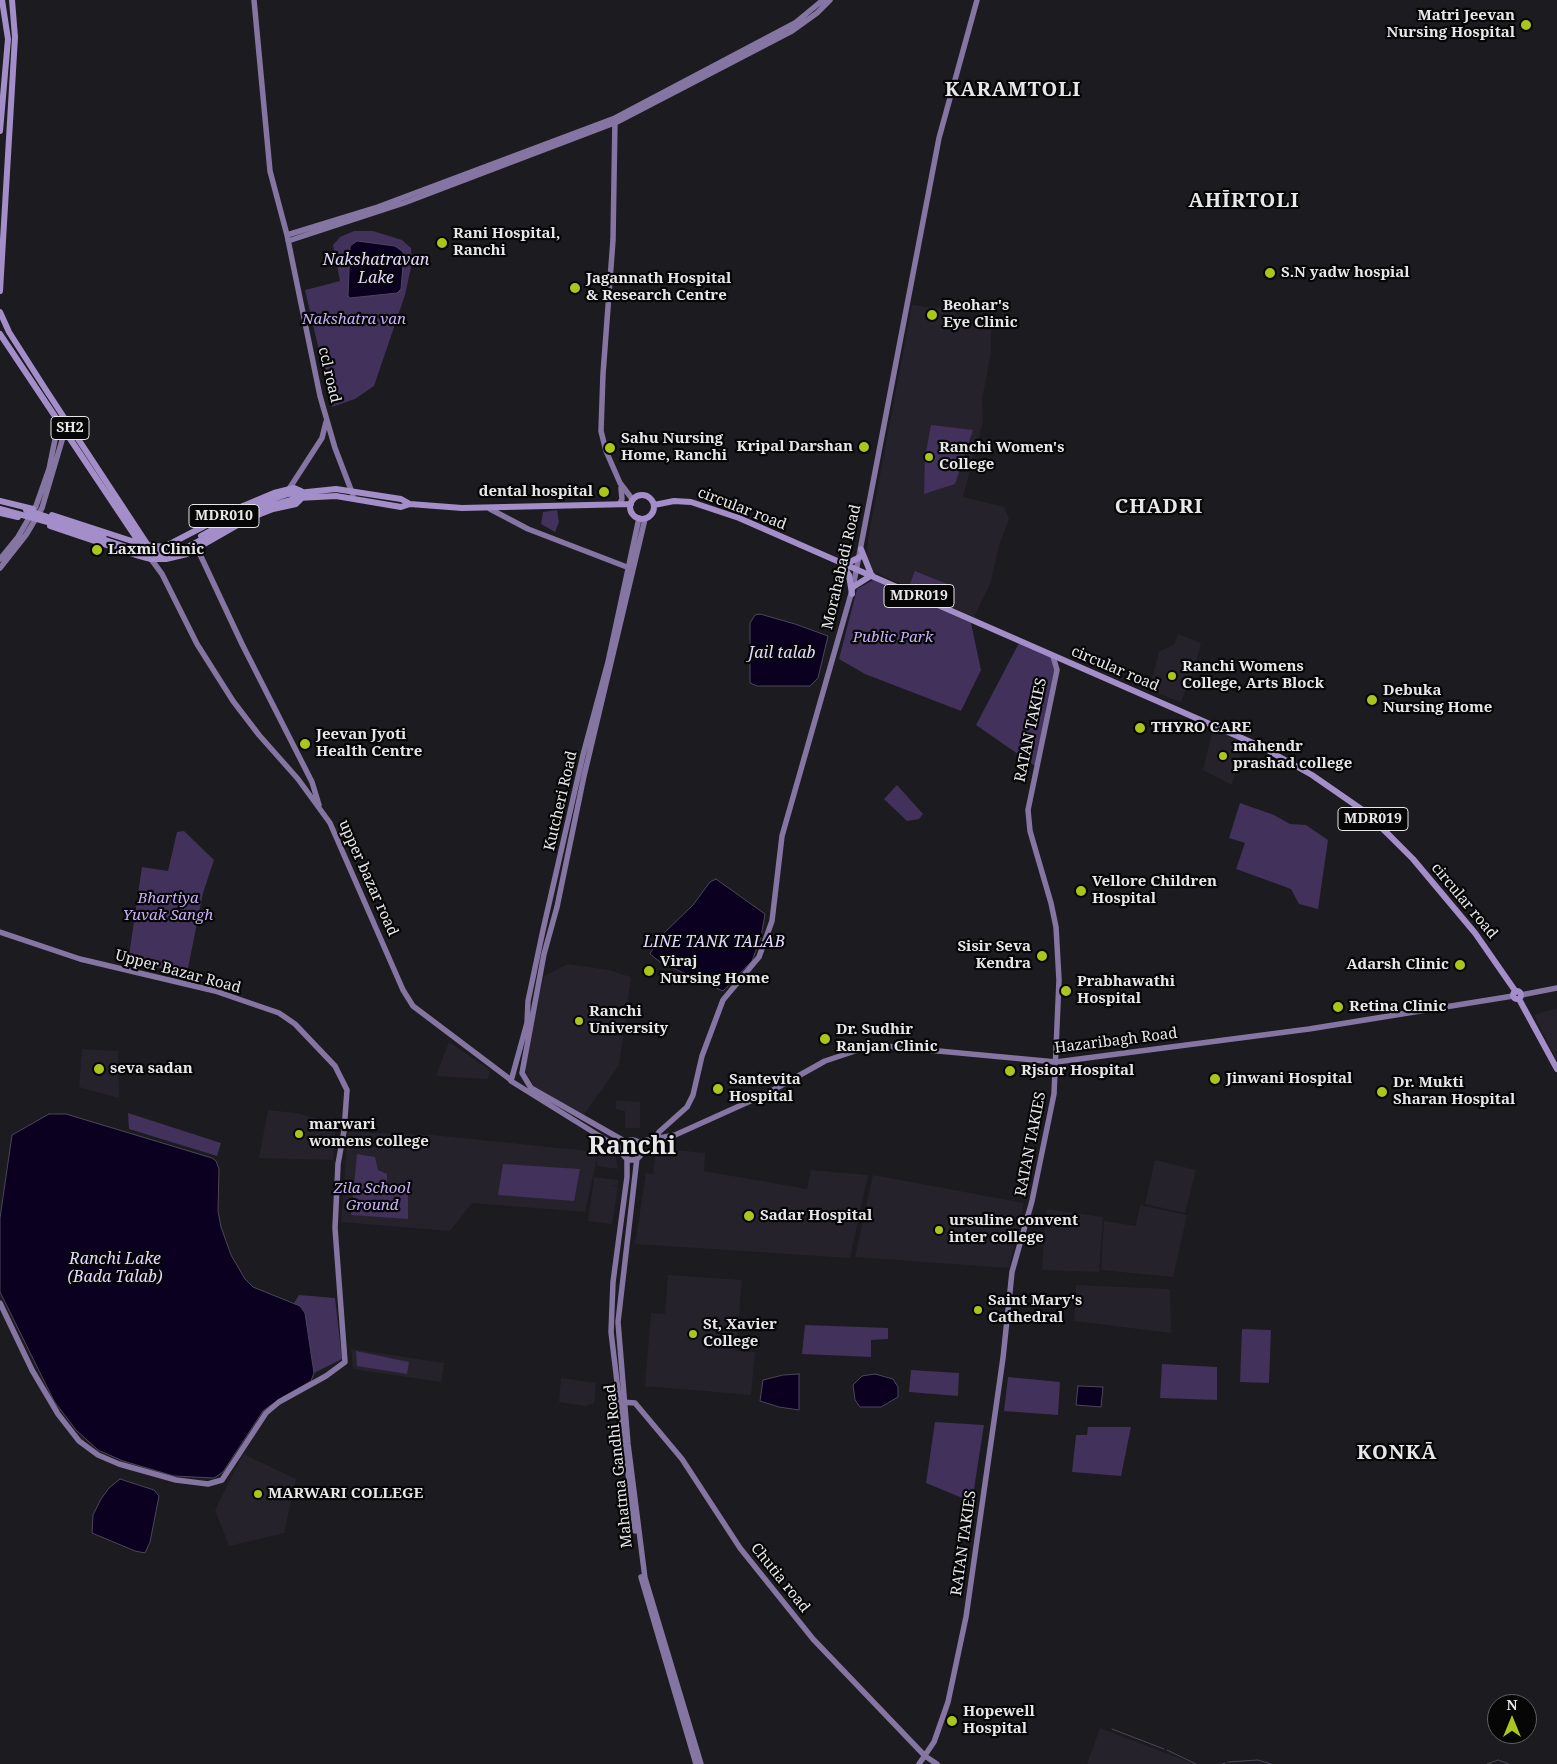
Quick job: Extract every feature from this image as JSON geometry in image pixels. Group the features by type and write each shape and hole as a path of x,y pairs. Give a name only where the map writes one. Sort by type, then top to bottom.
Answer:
{"main road":[{"path":"0,131 8,39 2,0"},
{"path":"0,291 14,57 15,22 12,0"},
{"name":"ccl road","path":"254,0 270,170 288,238 318,387 327,417 322,438 289,489"},
{"path":"616,120 795,23 823,0"},
{"path":"288,238 404,203 616,120 792,31 818,13 830,0"},
{"name":"Morahabadi Road","path":"653,1139 687,1107 693,1095 702,1056 724,1000 759,957 772,921 782,836 860,557 939,138 977,0"},
{"path":"616,120 613,240 601,412 603,441 620,483 632,502 632,513 642,519"},
{"name":"SH2","path":"0,312 9,332 145,545"},
{"name":"SH2","path":"0,334 145,545"},
{"path":"38,510 49,470 60,413"},
{"path":"327,417 354,499"},
{"path":"0,568 38,510 51,483 67,423"},
{"path":"620,483 622,496 620,503"},
{"path":"289,489 294,488 302,495 336,496 401,507 410,504 490,509 632,502"},
{"name":"MDR010","path":"38,510 145,545 168,546 243,506 289,489"},
{"path":"0,502 72,524 140,548 158,551 176,549 259,507 302,495 336,489 401,498 410,504"},
{"name":"MDR010","path":"32,520 155,562 176,558 250,518 273,509 296,504 302,495"},
{"name":"circular road","path":"632,502 645,496 654,505 682,501 705,506 871,575 1053,656 1246,738 1312,775 1364,811 1413,859 1469,925 1495,958 1557,1069"},
{"path":"0,502 38,510"},
{"path":"642,519 652,514 654,505"},
{"path":"0,509 73,529 144,553 163,556 182,550 259,507"},
{"path":"490,509 528,529 631,569"},
{"path":"0,513 32,520"},
{"path":"626,1142 531,1088 522,1073 522,1067 544,954 558,901 642,519"},
{"path":"0,558 32,520"},
{"name":"upper bazar road","path":"145,545 197,644 233,701 318,806 336,832 403,990 413,1006 510,1080"},
{"name":"MDR010","path":"197,548 242,644 312,782 318,806"},
{"path":"860,557 843,563 849,575 852,590 871,575 861,549"},
{"name":"Kutcheri Road","path":"510,1080 527,1023 528,1001 543,930 631,569"},
{"name":"RATAN TAKIES","path":"919,1764 936,1738 948,1702 966,1617 1003,1358 1012,1272 1032,1201 1051,1114 1056,1062 1059,980 1056,927 1030,830 1028,810 1057,670 1053,656"},
{"name":"RATAN TAKIES","path":"1057,670 1065,661"},
{"name":"Upper Bazar Road","path":"0,932 80,959 215,991 279,1014 296,1024 335,1066 347,1090 346,1116 338,1164 336,1228 337,1271 345,1362 326,1376 279,1402 266,1413 228,1474 220,1482 208,1484 169,1478 119,1464 98,1455 79,1441 58,1414 36,1377 0,1303"},
{"name":"Hazaribagh Road","path":"638,1142 675,1135 766,1094 825,1061 864,1048 885,1046 1056,1062 1309,1029 1557,988"},
{"path":"510,1080 622,1150 627,1158 637,1158 653,1139"},
{"path":"622,1150 626,1142 632,1140 638,1142 642,1150"},
{"name":"Mahatma Gandhi Road","path":"627,1158 627,1184 617,1249 611,1315 612,1344 629,1450 645,1578 701,1764"},
{"name":"Mahatma Gandhi Road","path":"637,1158 618,1322 622,1402 641,1578 696,1764"},
{"name":"Chutia road","path":"622,1402 635,1403 682,1459 740,1548 813,1639 926,1756 937,1764"}],"shaded area":[{"name":"Ranchi Women's College","path":"912,305 947,309 970,321 991,325 991,352 982,400 983,421 963,497 1004,507 1009,518 999,546 990,584 974,617 872,571 867,558 868,539"},
{"name":"Ranchi Womens College, Arts Block","path":"1178,634 1201,643 1196,663 1181,702 1149,690 1159,652 1174,644"},
{"name":"mahendr prashad college","path":"1213,729 1244,742 1232,785 1203,770"},
{"name":"Ranchi University","path":"568,964 609,970 631,977 619,1065 583,1116 535,1089 523,1065 544,976"},
{"path":"1557,1008 1557,1061 1534,1015"},
{"path":"449,1042 490,1070 488,1079 436,1076"},
{"name":"seva sadan","path":"82,1049 118,1051 119,1098 79,1087"},
{"path":"616,1100 640,1102 640,1128 625,1128 625,1111 616,1109"},
{"name":"marwari womens college","path":"268,1110 296,1113 336,1123 333,1160 259,1158"},
{"path":"348,1132 432,1135 615,1154 618,1169 597,1166 597,1158 585,1212 472,1203 450,1231 341,1222"},
{"name":"Sadar Hospital","path":"656,1148 705,1153 704,1171 807,1189 811,1170 868,1175 850,1258 635,1244 646,1173 653,1174"},
{"path":"1155,1160 1196,1170 1185,1213 1145,1204"},
{"name":"ursuline convent inter college","path":"873,1175 1024,1203 1009,1268 855,1257"},
{"path":"594,1177 618,1180 618,1186 609,1185 618,1187 612,1224 588,1221"},
{"path":"1140,1205 1187,1215 1173,1277 1101,1270 1104,1221 1136,1226"},
{"path":"1046,1209 1103,1217 1099,1272 1042,1270"},
{"name":"St, Xavier College","path":"668,1275 742,1280 736,1351 755,1352 751,1395 645,1386 651,1313 665,1314"},
{"path":"1076,1285 1170,1289 1171,1333 1074,1321"},
{"path":"351,1349 444,1363 441,1382 353,1369"},
{"path":"561,1378 596,1383 594,1403 585,1406 559,1402"},
{"name":"MARWARI COLLEGE","path":"243,1454 296,1479 284,1533 229,1546 215,1510"},
{"path":"1100,1728 1189,1762 1192,1764 1087,1764"}],"green space":[{"name":"Nakshatra van","path":"354,231 373,231 402,240 411,248 412,263 405,295 374,386 355,399 332,407 305,290 340,281 333,245 340,237"},
{"path":"931,425 973,430 955,484 924,494 925,457"},
{"path":"557,510 559,522 555,532 541,524 543,512"},
{"path":"915,571 947,584 940,599 909,586"},
{"name":"Public Park","path":"873,580 971,623 981,670 961,711 865,674 839,659 857,589"},
{"path":"1019,643 1052,656 1055,668 1035,766 976,725"},
{"path":"897,785 923,814 919,819 907,821 884,799"},
{"path":"1240,803 1274,815 1290,824 1306,825 1328,840 1318,909 1299,904 1291,889 1236,869 1245,843 1229,838"},
{"name":"Bhartiya Yuvak Sangh","path":"184,831 214,860 203,893 187,973 128,962 142,867 168,871 177,832"},
{"path":"128,1113 221,1143 217,1156 129,1129"},
{"name":"Zila School Ground","path":"357,1154 375,1157 378,1170 387,1174 387,1185 408,1186 408,1219 351,1215"},
{"path":"503,1164 580,1169 574,1201 498,1195"},
{"path":"299,1295 335,1298 342,1359 314,1373 305,1313 294,1303"},
{"path":"805,1325 888,1328 888,1339 871,1340 871,1357 802,1354"},
{"path":"1242,1329 1271,1330 1269,1383 1240,1382"},
{"path":"356,1351 409,1362 407,1374 357,1366"},
{"path":"1162,1364 1217,1367 1217,1400 1160,1398"},
{"path":"911,1370 959,1373 958,1396 909,1392"},
{"path":"1008,1377 1060,1382 1058,1415 1004,1411"},
{"path":"935,1422 984,1425 972,1502 926,1483"},
{"path":"1088,1427 1131,1427 1121,1476 1072,1472 1076,1435 1087,1435"}],"water":[{"name":"Nakshatravan Lake","path":"357,241 395,246 402,251 404,254 401,289 397,293 350,298 348,296 350,246"},
{"name":"Jail talab","path":"760,614 828,636 818,678 810,686 757,686 750,683 750,623 755,615"},
{"name":"LINE TANK TALAB","path":"716,879 765,914 761,937 752,961 723,991 660,962 650,954 659,938 693,905 710,882"},
{"name":"Ranchi Lake (Bada Talab)","path":"49,1114 66,1114 212,1158 216,1161 219,1169 218,1211 221,1227 231,1255 245,1279 253,1287 300,1306 305,1313 314,1373 311,1381 263,1411 223,1472 214,1478 174,1476 123,1461 98,1450 76,1430 54,1401 0,1292 0,1218 12,1135"},
{"path":"799,1374 799,1410 779,1407 760,1401 763,1380 783,1375"},
{"path":"875,1374 893,1379 898,1387 898,1397 881,1407 860,1407 855,1400 853,1385 862,1376"},
{"path":"1078,1386 1103,1387 1101,1407 1076,1405"},
{"path":"120,1479 154,1490 159,1496 150,1542 145,1553 135,1551 92,1533 93,1515 101,1499 109,1488"}],"waterway":[{"path":"1112,1729 1164,1749"},
{"path":"1167,1750 1196,1764"},
{"path":"1228,1762 1258,1760 1271,1764"},
{"path":"1487,1764 1498,1760 1509,1764"}],"place":[{"name":"Matri Jeevan Nursing Hospital","path":"1526,25"},
{"name":"Rani Hospital, Ranchi","path":"442,243"},
{"name":"S.N yadw hospial","path":"1270,273"},
{"name":"Jagannath Hospital & Research Centre","path":"575,288"},
{"name":"Beohar's Eye Clinic","path":"932,315"},
{"name":"Kripal Darshan","path":"864,447"},
{"name":"Sahu Nursing Home, Ranchi","path":"610,448"},
{"name":"Ranchi Women's College","path":"929,457"},
{"name":"dental hospital","path":"604,492"},
{"name":"Laxmi Clinic","path":"97,550"},
{"name":"Ranchi Womens College, Arts Block","path":"1172,676"},
{"name":"Debuka Nursing Home","path":"1372,700"},
{"name":"THYRO CARE","path":"1140,728"},
{"name":"Jeevan Jyoti Health Centre","path":"305,744"},
{"name":"mahendr prashad college","path":"1223,756"},
{"name":"Vellore Children Hospital","path":"1081,891"},
{"name":"Sisir Seva Kendra","path":"1042,956"},
{"name":"Adarsh Clinic","path":"1460,965"},
{"name":"Viraj Nursing Home","path":"649,971"},
{"name":"Prabhawathi Hospital","path":"1066,991"},
{"name":"Retina Clinic","path":"1338,1007"},
{"name":"Ranchi University","path":"579,1021"},
{"name":"Dr. Sudhir Ranjan Clinic","path":"825,1039"},
{"name":"seva sadan","path":"99,1069"},
{"name":"Rjsior Hospital","path":"1010,1071"},
{"name":"Jinwani Hospital","path":"1215,1079"},
{"name":"Santevita Hospital","path":"718,1089"},
{"name":"Dr. Mukti Sharan Hospital","path":"1382,1092"},
{"name":"marwari womens college","path":"299,1134"},
{"name":"Sadar Hospital","path":"749,1216"},
{"name":"ursuline convent inter college","path":"939,1230"},
{"name":"Saint Mary's Cathedral","path":"978,1310"},
{"name":"St, Xavier College","path":"693,1334"},
{"name":"MARWARI COLLEGE","path":"258,1494"},
{"name":"Hopewell Hospital","path":"952,1721"}],"district":[{"name":"KARAMTOLI","path":"1013,90"},
{"name":"AHĪRTOLI","path":"1244,201"},
{"name":"CHADRI","path":"1159,507"},
{"name":"Ranchi","path":"632,1147"},
{"name":"KONKĀ","path":"1397,1453"}]}
